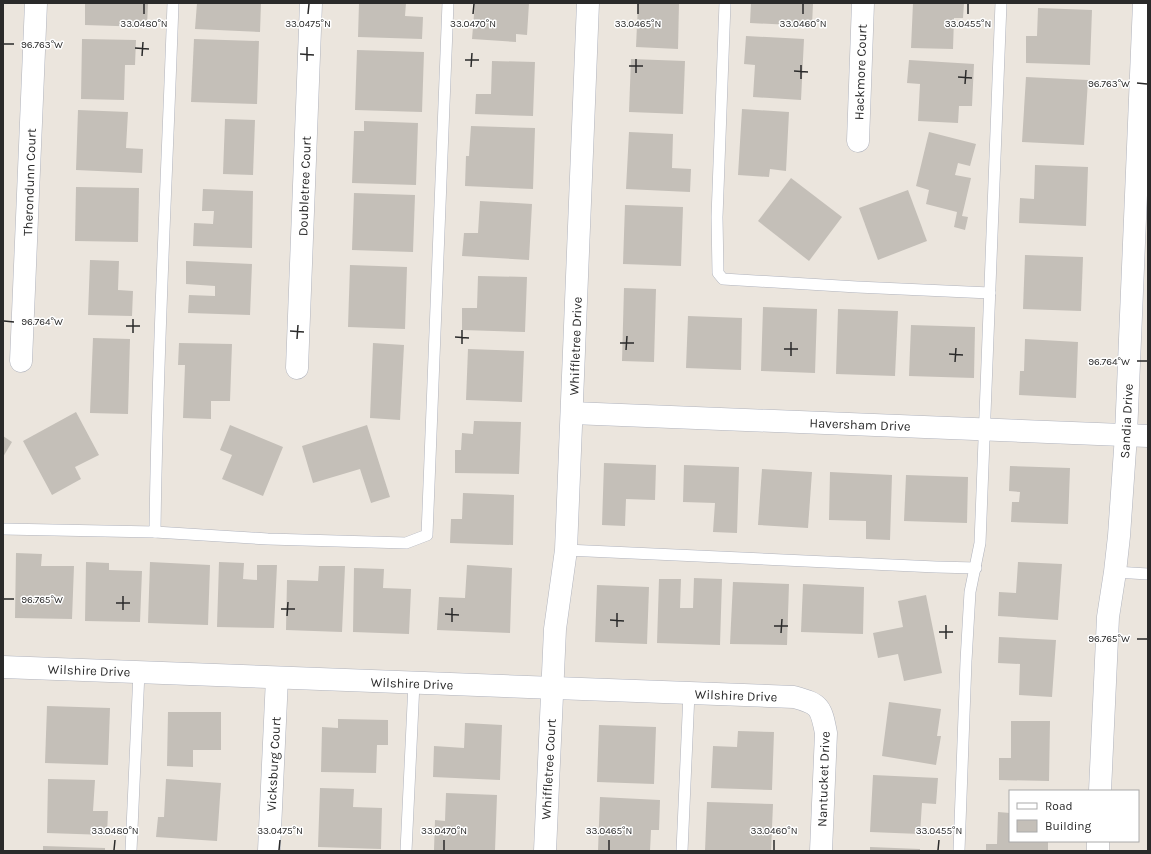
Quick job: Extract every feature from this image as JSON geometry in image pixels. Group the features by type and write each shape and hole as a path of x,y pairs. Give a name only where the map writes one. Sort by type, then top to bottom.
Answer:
{"street":[{"name":"Therondunn Court","path":"21,361 36,3"},
{"name":"Doubletree Court","path":"297,368 311,3"},
{"name":"Whiffletree Drive","path":"552,688 555,629 566,550 588,3"},
{"name":"Hackmore Court","path":"858,141 863,3"},
{"name":"Sandia Drive","path":"1100,790 1108,617 1115,572 1126,435 1144,3"},
{"name":"Haversham Drive","path":"572,413 1148,436"},
{"name":"Wilshire Drive","path":"3,667 794,697 808,701 819,708"},
{"name":"Vicksburg Court","path":"269,851 277,678"},
{"name":"Whiffletree Court","path":"544,851 552,688"},
{"name":"Nantucket Drive","path":"819,708 826,733 821,851"}],"lane":[{"path":"155,532 156,454 173,3"},
{"path":"3,529 155,532 268,539 406,543 427,535 448,3"},
{"path":"725,3 717,217 718,273 723,279 990,293"},
{"path":"959,851 970,592 980,543 1001,3"},
{"path":"566,550 920,567 976,568"},
{"path":"1115,572 1148,574"},
{"path":"131,851 139,672"},
{"path":"406,851 414,683"},
{"path":"682,851 689,693"}],"building":[{"path":"85,3 148,3 147,27 85,25"},
{"path":"197,3 261,3 260,32 195,29"},
{"path":"359,3 406,3 405,16 423,17 422,39 358,37"},
{"path":"475,3 529,3 527,35 516,34 516,42 472,39"},
{"path":"638,3 679,3 678,49 636,47"},
{"path":"751,3 813,3 812,26 750,23"},
{"path":"913,3 964,3 963,18 954,18 953,49 911,48"},
{"path":"1038,8 1092,10 1090,65 1026,63 1026,36 1037,36"},
{"path":"746,36 804,39 801,100 753,97 755,65 744,64"},
{"path":"82,39 136,40 135,65 125,65 124,100 81,99"},
{"path":"194,39 259,41 257,104 191,102"},
{"path":"357,50 424,52 422,112 355,110"},
{"path":"631,59 685,61 683,114 629,112"},
{"path":"909,60 974,64 972,106 959,106 958,123 918,121 920,84 907,83"},
{"path":"492,61 535,62 533,116 475,114 476,94 491,94"},
{"path":"1026,77 1088,80 1084,145 1022,142"},
{"path":"742,109 789,112 786,171 770,169 769,177 738,175"},
{"path":"78,110 128,112 126,148 143,149 142,173 76,170"},
{"path":"225,119 255,120 253,175 223,174"},
{"path":"364,121 418,123 416,185 352,183 354,131 364,131"},
{"path":"471,126 535,128 533,189 465,186 466,156 469,156"},
{"path":"629,132 673,134 672,168 691,169 690,192 626,189"},
{"path":"929,132 976,144 970,166 958,163 955,175 971,178 962,216 968,217 965,230 954,227 957,212 926,204 929,190 916,186"},
{"path":"1035,165 1088,167 1086,226 1019,223 1020,198 1034,199"},
{"path":"791,178 842,217 809,261 758,221"},
{"path":"76,187 139,188 138,242 75,241"},
{"path":"203,189 253,191 252,248 193,246 194,223 213,224 214,211 202,211"},
{"path":"908,190 927,241 878,260 859,208"},
{"path":"354,193 415,195 413,252 352,250"},
{"path":"480,201 532,204 529,260 462,256 464,233 478,233"},
{"path":"625,205 683,207 681,266 623,264"},
{"path":"1025,255 1083,257 1081,311 1023,309"},
{"path":"90,260 119,261 118,290 133,291 132,316 88,315"},
{"path":"186,261 252,264 250,315 188,313 189,295 215,296 215,286 186,284"},
{"path":"350,265 407,267 405,329 348,327"},
{"path":"478,276 527,277 525,332 462,330 462,308 477,308"},
{"path":"624,288 656,289 654,362 622,361"},
{"path":"763,307 817,309 815,373 761,371"},
{"path":"838,309 898,311 895,376 836,374"},
{"path":"688,316 742,318 741,370 686,368"},
{"path":"911,325 975,327 974,378 909,376"},
{"path":"93,338 130,339 128,414 90,413"},
{"path":"1025,339 1078,342 1076,398 1019,395 1020,371 1024,371"},
{"path":"179,343 232,344 230,401 211,401 211,419 183,418 185,365 178,365"},
{"path":"373,343 404,345 400,420 370,418"},
{"path":"468,349 524,351 522,402 466,400"},
{"path":"76,412 99,455 75,467 81,479 52,495 23,441"},
{"path":"474,421 521,422 519,474 455,473 455,450 461,450 462,433 473,434"},
{"path":"230,425 283,447 263,496 222,479 232,455 220,450"},
{"path":"367,425 390,497 371,503 360,469 313,483 302,446"},
{"path":"3,436 12,442 3,457"},
{"path":"604,463 656,465 655,500 626,499 625,526 602,525"},
{"path":"684,465 739,467 737,533 713,532 715,503 683,502"},
{"path":"1010,466 1070,468 1068,524 1011,522 1012,502 1019,502 1020,492 1009,491"},
{"path":"762,469 812,472 808,528 758,525"},
{"path":"830,472 892,475 890,540 866,539 866,521 829,520"},
{"path":"906,475 968,477 967,523 904,521"},
{"path":"463,493 514,495 513,545 450,543 451,519 462,519"},
{"path":"16,553 42,554 41,566 74,566 72,619 15,618"},
{"path":"86,562 109,563 109,570 142,571 140,622 85,621"},
{"path":"150,562 210,565 208,625 148,623"},
{"path":"219,562 244,563 243,579 257,580 257,565 277,565 274,628 217,627"},
{"path":"1018,562 1062,564 1058,620 998,616 999,592 1016,593"},
{"path":"467,565 512,568 510,633 437,630 439,597 465,598"},
{"path":"319,566 345,566 342,632 286,630 287,580 318,581"},
{"path":"354,568 384,569 383,588 411,589 409,634 353,632"},
{"path":"694,578 722,579 720,645 657,643 659,579 681,579 680,608 693,608"},
{"path":"733,582 789,584 787,645 730,644"},
{"path":"803,584 864,587 863,634 801,632"},
{"path":"597,585 649,587 647,644 595,642"},
{"path":"926,595 942,673 904,681 898,654 878,658 873,633 903,627 898,601"},
{"path":"999,637 1056,640 1052,697 1019,695 1020,664 998,663"},
{"path":"889,702 941,709 937,736 941,736 936,765 882,756"},
{"path":"47,706 110,708 108,765 45,763"},
{"path":"168,712 221,712 221,750 193,750 193,767 167,766"},
{"path":"338,719 388,720 388,745 377,745 376,773 321,772 322,727 338,728"},
{"path":"1011,721 1050,721 1049,781 999,780 999,758 1011,758"},
{"path":"465,723 502,725 500,780 433,777 434,746 464,748"},
{"path":"599,725 656,727 654,784 597,782"},
{"path":"738,731 774,732 772,790 711,788 713,746 737,747"},
{"path":"873,775 938,778 936,804 922,803 920,834 870,832"},
{"path":"48,779 95,780 93,811 108,811 107,835 47,833"},
{"path":"166,779 221,783 217,841 156,837 158,817 164,817"},
{"path":"320,788 354,789 353,807 382,808 381,849 318,847"},
{"path":"446,793 497,795 495,851 434,850 435,820 445,821"},
{"path":"600,797 660,800 659,830 651,830 650,851 598,851"},
{"path":"707,802 773,804 771,851 705,851"},
{"path":"998,812 1009,813 1009,842 1048,842 1048,851 986,851 986,844 997,844"},
{"path":"43,846 105,848 105,851 43,851"},
{"path":"870,847 920,849 920,851 870,851"}]}
